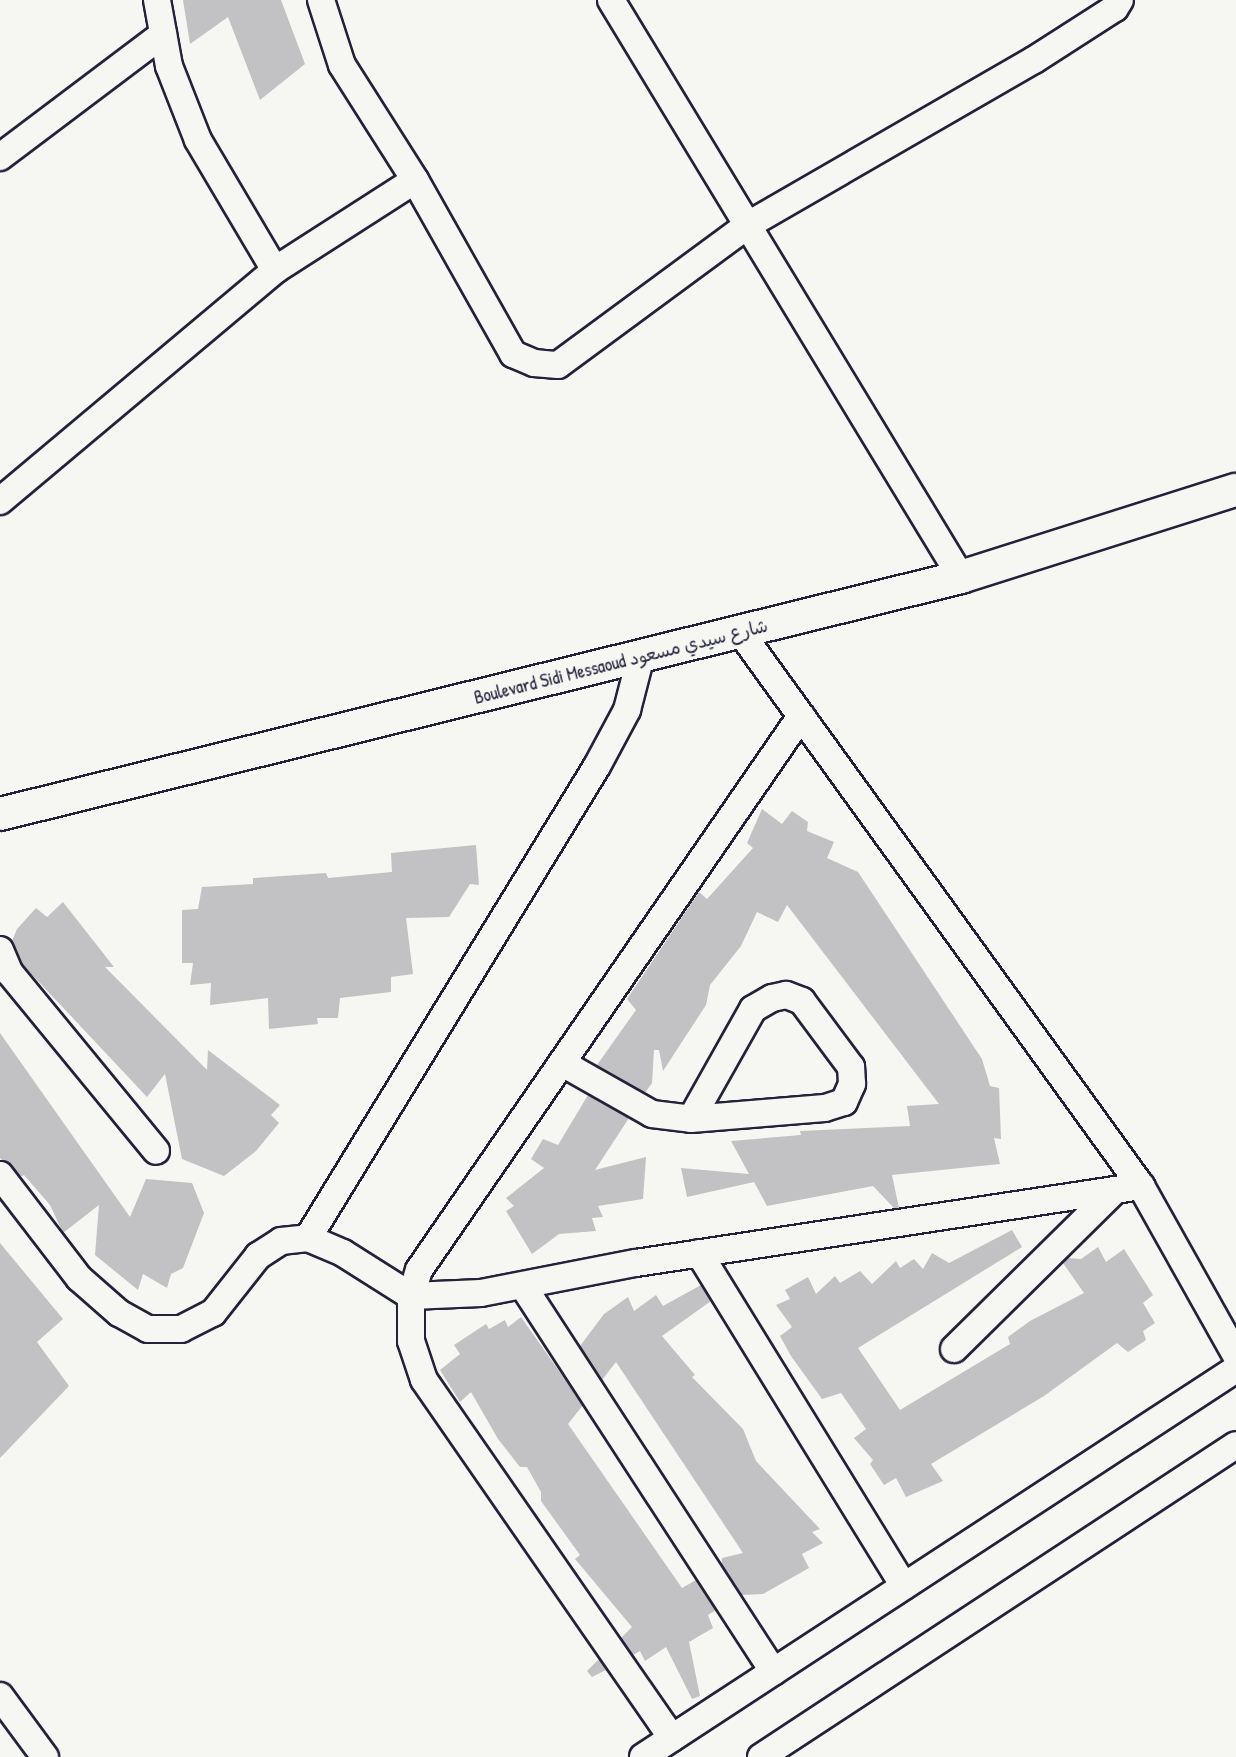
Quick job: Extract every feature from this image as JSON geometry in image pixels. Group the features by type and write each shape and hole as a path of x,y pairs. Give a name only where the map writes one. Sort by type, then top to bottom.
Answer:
{"street":[{"path":"157,0 175,85 198,140 275,270"},
{"path":"321,0 342,65 415,180 513,354 534,363 558,365 748,225 1034,60 1115,8 1120,0"},
{"path":"611,0 961,578"},
{"path":"0,157 163,34"},
{"path":"0,501 275,270 415,180"},
{"name":"Boulevard Sidi Messaoud شارع سيدي مسعود","path":"0,814 961,578 1236,490"},
{"path":"741,633 1141,1186 1236,1355"},
{"path":"308,1238 597,766 627,710 641,656"},
{"path":"672,1738 424,1380 411,1341 411,1296 419,1270 801,716"},
{"path":"0,950 10,973 156,1151"},
{"path":"562,1063 652,1114 691,1119 814,1109 844,1102 852,1084 850,1067 802,1001 786,995 772,998 753,1009 691,1119"},
{"path":"0,1175 79,1278 119,1313 148,1329 181,1329 213,1313 258,1256 281,1241 308,1238 343,1253 411,1296 481,1293 699,1253 1141,1186"},
{"path":"954,1349 1113,1192"},
{"path":"699,1253 904,1586"},
{"path":"523,1286 774,1672"},
{"path":"643,1757 1236,1369"},
{"path":"761,1757 1236,1445"},
{"path":"0,1696 40,1755"}],"building":[{"path":"183,0 281,0 305,64 260,100 228,17 190,44"},
{"path":"762,809 782,824 792,811 808,822 807,831 834,842 827,858 858,872 982,1059 990,1086 999,1088 1001,1139 994,1138 1000,1164 892,1175 899,1208 894,1208 873,1186 767,1206 754,1182 687,1197 681,1168 749,1174 731,1141 801,1135 800,1131 910,1126 907,1106 939,1104 787,905 778,922 757,912 741,946 710,985 706,1005 663,1071 659,1050 654,1050 652,1083 645,1093 597,1065 636,1010 627,999 699,892 707,899 753,848 747,843"},
{"path":"476,845 479,885 470,884 449,917 406,918 413,974 391,977 391,992 340,998 338,1018 317,1018 318,1024 269,1029 268,998 210,1005 211,983 190,985 193,963 182,963 182,910 198,909 202,887 253,884 253,878 326,873 328,878 392,872 391,853"},
{"path":"63,902 114,967 105,967 207,1070 208,1050 280,1105 271,1115 279,1123 256,1151 224,1176 182,1159 165,1074 147,1097 23,965 12,941 17,929 36,908 47,917"},
{"path":"0,1033 130,1217 146,1179 192,1183 204,1213 183,1268 171,1274 167,1288 143,1274 138,1290 95,1255 99,1205 63,1233 50,1205 24,1175 20,1177 0,1158"},
{"path":"588,1095 629,1118 595,1170 646,1157 643,1199 598,1206 603,1217 592,1218 596,1231 559,1234 532,1254 506,1211 514,1206 506,1198 544,1168 531,1159 543,1139 558,1145"},
{"path":"1012,1230 1022,1247 858,1348 900,1410 1010,1344 1008,1337 1030,1321 1084,1293 1063,1263 1067,1258 1081,1259 1098,1247 1106,1262 1124,1249 1153,1295 1143,1303 1155,1323 1143,1331 1146,1340 1128,1352 1117,1343 1044,1396 931,1464 943,1481 906,1497 896,1478 884,1485 870,1464 873,1460 854,1438 866,1429 841,1393 822,1399 791,1356 780,1336 792,1327 776,1305 790,1299 785,1290 808,1277 816,1294 835,1276 840,1283 860,1271 872,1284 896,1261 900,1268 914,1259 923,1269 932,1253 949,1263"},
{"path":"0,1243 63,1319 37,1342 69,1386 0,1458"},
{"path":"701,1285 711,1301 662,1336 695,1375 692,1377 743,1429 756,1461 820,1529 812,1532 823,1543 802,1554 809,1568 763,1594 742,1595 722,1565 722,1558 743,1553 616,1362 602,1380 580,1346 604,1314 628,1297 634,1311 656,1295 663,1306"},
{"path":"521,1317 583,1405 568,1424 682,1588 696,1580 716,1610 708,1615 713,1628 689,1642 700,1696 692,1699 666,1647 645,1661 640,1651 633,1655 621,1638 632,1627 575,1559 580,1555 541,1501 541,1492 527,1467 520,1467 498,1439 471,1392 460,1402 440,1370 460,1354 454,1345 486,1324 489,1329 505,1320 508,1327"},
{"path":"599,1659 606,1670 592,1677 587,1671"}]}
